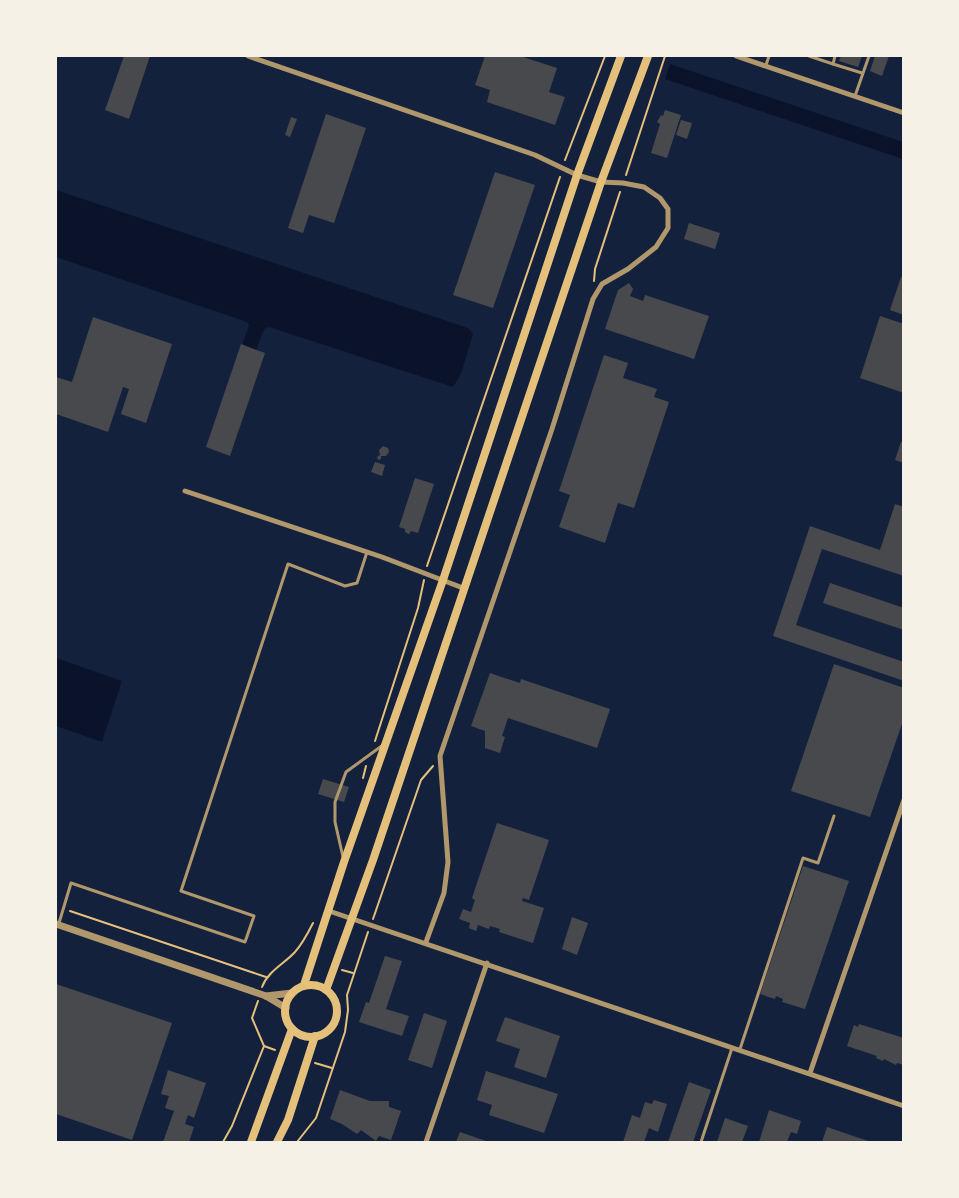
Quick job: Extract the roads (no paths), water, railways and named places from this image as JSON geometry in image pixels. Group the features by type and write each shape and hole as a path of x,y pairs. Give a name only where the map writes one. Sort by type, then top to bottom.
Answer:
{"main road":[{"path":"304,985 317,986 326,990 336,1004 336,1018 331,1027 315,1036 307,1036 292,1029 286,1019 286,1008 292,993 304,985 344,862 443,580 578,175 621,56"},
{"path":"326,990 353,918 601,182 648,56"},
{"path":"251,1143 292,1029"},
{"path":"277,1143 288,1120 315,1036"}],"street":[{"path":"248,56 535,155 578,175 601,182 644,187 660,198 668,210 668,228 656,247 628,269 598,288 592,299 552,429 440,756 448,862 444,893 426,942"},
{"path":"271,63 274,56"},
{"path":"736,56 903,113"},
{"path":"185,491 367,552 463,588"},
{"path":"810,1073 903,800"},
{"path":"329,911 733,1046 903,1106"},
{"path":"57,924 263,995 286,1008"},
{"path":"426,1143 487,963"},
{"path":"263,995 292,993"}],"lane":[{"path":"765,66 769,56"},
{"path":"808,56 862,73"},
{"path":"832,64 835,56"},
{"path":"855,96 869,56"},
{"path":"57,924 71,883 245,942 254,916 181,891 288,564 345,586 357,583 367,552"},
{"path":"344,862 335,822 335,802 346,772 387,742"},
{"path":"740,1049 803,858 818,862 834,816"},
{"path":"701,1143 733,1046"}],"water":[{"path":"670,64 903,142 903,159 665,79"},
{"path":"56,190 468,328 473,334 461,374 453,387 269,327 264,329 255,353 241,348 249,325 247,322 56,257"},
{"path":"56,658 122,681 102,742 56,726"}]}
